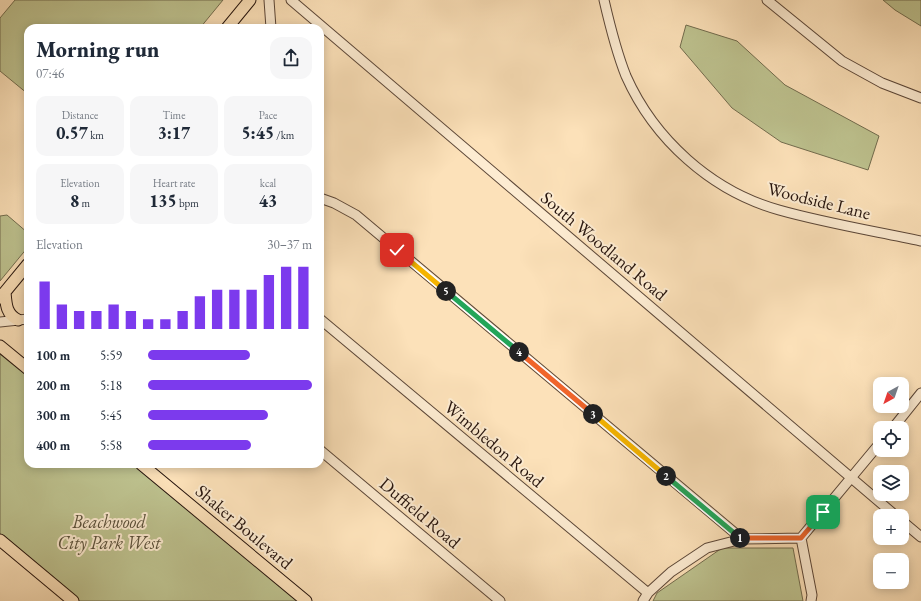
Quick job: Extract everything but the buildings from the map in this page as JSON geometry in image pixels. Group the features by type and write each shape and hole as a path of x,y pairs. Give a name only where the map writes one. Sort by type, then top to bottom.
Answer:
{"main road":[{"path":"230,24 250,0"},
{"path":"23,320 13,317 8,311 3,295 24,269"},
{"path":"0,346 24,366"},
{"name":"Shaker Boulevard","path":"146,468 306,601"},
{"path":"0,540 73,601"}],"street":[{"path":"269,0 271,24"},
{"name":"South Woodland Road","path":"291,0 319,24"},
{"name":"Woodside Lane","path":"604,0 617,51 637,97 666,138 684,157 705,174 744,196 778,210 921,241"},
{"path":"767,0 842,61 882,83 921,98"},
{"name":"South Woodland Road","path":"324,28 888,509"},
{"path":"324,199 334,202 356,215 742,539"},
{"path":"0,322 23,320"},
{"name":"Wimbledon Road","path":"324,322 645,597"},
{"path":"899,421 921,393"},
{"path":"645,597 671,572 707,548 742,539 801,538 873,451"},
{"name":"Duffield Road","path":"324,453 500,601"},
{"path":"909,527 921,537"},
{"path":"801,538 814,599"}],"green space":[{"path":"15,0 223,0 203,24 24,24 24,91 0,71 0,18"},
{"path":"883,0 921,0 921,26 895,10"},
{"path":"686,25 737,41 785,85 879,136 868,170 781,142 732,108 680,47"},
{"path":"7,215 24,230 24,252 0,281 0,216"},
{"name":"Beachwood City Park West","path":"0,346 24,366 24,468 146,468 306,601 73,601 0,540"},
{"path":"722,548 793,548 803,601 653,601 657,593"}],"route":[{"path":"397,250 742,539 801,538 823,512"}]}
